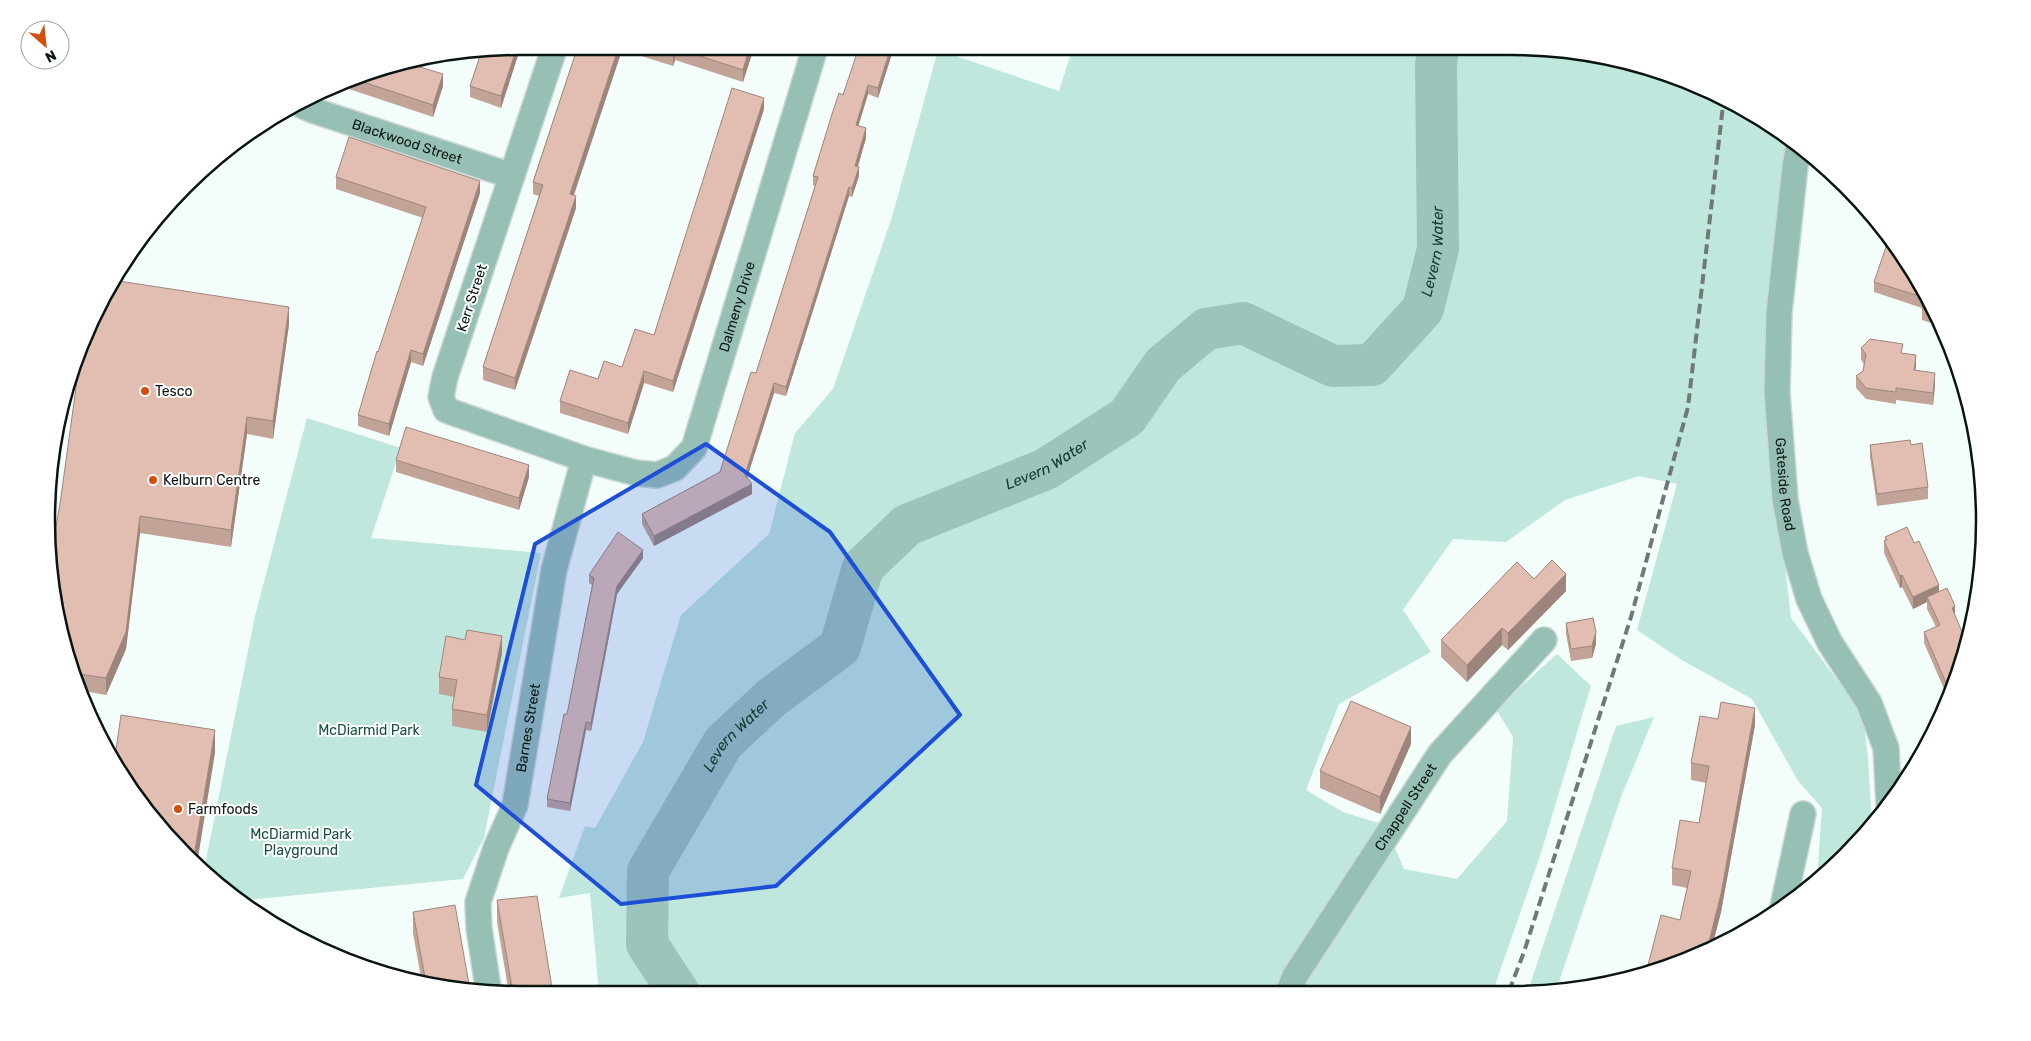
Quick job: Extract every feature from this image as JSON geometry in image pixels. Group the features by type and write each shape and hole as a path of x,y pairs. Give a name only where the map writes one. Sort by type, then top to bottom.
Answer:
{"street":[{"name":"Kerr Street","path":"552,55 445,377 441,398 446,410 584,459"},
{"name":"Dalmeny Drive","path":"584,459 636,473 657,475 675,468 694,448 811,55"},
{"name":"Blackwood Street","path":"307,107 512,176"},
{"name":"Gateside Road","path":"1797,154 1779,314 1777,392 1786,499 1795,553 1809,599 1830,644 1869,703 1886,748 1888,792"},
{"name":"Barnes Street","path":"488,985 479,928 478,902 496,848 515,805 554,570 584,459"},
{"name":"Chappell Street","path":"1291,986 1295,976 1440,754 1544,640"},
{"path":"1786,896 1807,830"}],"highlighted area":[{"path":"706,444 830,532 960,715 776,886 621,904 476,785 535,544"}],"green space":[{"path":"937,55 953,55 1059,91 1070,55 1541,56 1601,64 1631,71 1689,90 1743,117 1793,151 1779,234 1765,337 1773,415 1777,492 1791,618 1863,715 1871,814 1840,850 1818,869 1822,808 1798,781 1752,699 1680,659 1637,630 1677,484 1639,476 1565,500 1506,542 1453,539 1403,610 1431,652 1339,704 1306,790 1343,812 1385,825 1404,869 1457,879 1507,821 1513,737 1496,709 1557,654 1591,686 1540,856 1495,986 598,986 590,893 559,898 585,826 595,828 643,742 681,615 769,534 795,433 833,389 892,217"},
{"name":"McDiarmid Park","path":"307,418 401,448 371,538 541,553 484,838 463,879 250,900 205,863 255,616"},
{"path":"1654,717 1621,797 1559,983 1530,985 1616,726"}],"building":[{"path":"514,55 501,96 470,86 480,57"},
{"path":"575,55 616,55 570,194 576,196 515,378 483,367 543,185 533,182"},
{"path":"697,55 747,55 743,70"},
{"path":"856,55 888,55 878,88 868,85 856,125 866,128 855,166 859,167 852,188 849,187 786,387 774,383 745,475 752,484 654,536 642,514 720,472 751,372 756,373 818,177 813,176 832,114 839,93 843,95"},
{"path":"419,67 443,74 433,105 364,82"},
{"path":"732,88 764,98 673,381 644,371 628,423 560,401 570,370 598,379 604,361 622,367 635,329 654,335"},
{"path":"349,137 480,181 423,354 411,350 389,424 358,415 377,351 426,207 336,177"},
{"path":"1886,246 1918,296 1874,282"},
{"name":"Kelburn Centre","path":"121,281 289,307 273,421 247,417 231,530 140,516 126,632 106,678 82,674 71,641 59,581 56,551 55,530 77,381 90,342"},
{"path":"1870,339 1903,344 1901,353 1916,355 1914,370 1935,373 1933,393 1896,388 1896,392 1866,388 1856,376 1863,371 1866,354 1861,348"},
{"path":"406,427 529,465 519,498 396,460"},
{"path":"1910,440 1911,445 1922,443 1928,487 1877,494 1870,445"},
{"path":"1907,527 1914,543 1919,541 1939,585 1913,597 1902,575 1900,576 1884,541 1887,540 1885,537"},
{"path":"618,532 643,550 617,586 591,723 586,722 570,803 547,799 564,714 567,714 594,578 589,575"},
{"path":"1552,560 1566,574 1508,633 1502,628 1467,665 1441,640 1517,562 1534,579"},
{"path":"1947,588 1955,606 1952,608 1962,632 1946,684 1924,632 1940,625 1927,597"},
{"path":"1593,618 1596,632 1592,646 1571,649 1566,623"},
{"path":"467,630 502,636 487,715 452,709 457,680 439,677 446,636 465,640"},
{"path":"1351,701 1411,727 1380,797 1320,771"},
{"path":"1721,702 1755,708 1721,894 1709,941 1689,951 1648,965 1661,915 1680,920 1691,871 1672,868 1680,820 1699,823 1709,766 1691,763 1700,716 1718,719"},
{"name":"Farmfoods","path":"121,715 215,730 194,853 151,804 116,751"},
{"path":"537,896 552,986 512,986 497,900"},
{"path":"455,905 469,983 425,976 413,912"}],"waterway":[{"name":"Levern Water","path":"674,986 647,944 648,871 723,743 771,698 840,647 863,567 907,525 1046,469 1127,417 1163,365 1206,329 1243,323 1333,366 1372,365 1423,309 1438,249 1437,55"}],"railway":[{"path":"1511,986 1524,952 1631,617 1688,407 1723,107"}],"place":[{"name":"Tesco","path":"145,391"},
{"name":"Kelburn Centre","path":"153,480"},
{"name":"Farmfoods","path":"178,809"}],"park label":[{"name":"McDiarmid Park Playground","path":"301,842"}]}
